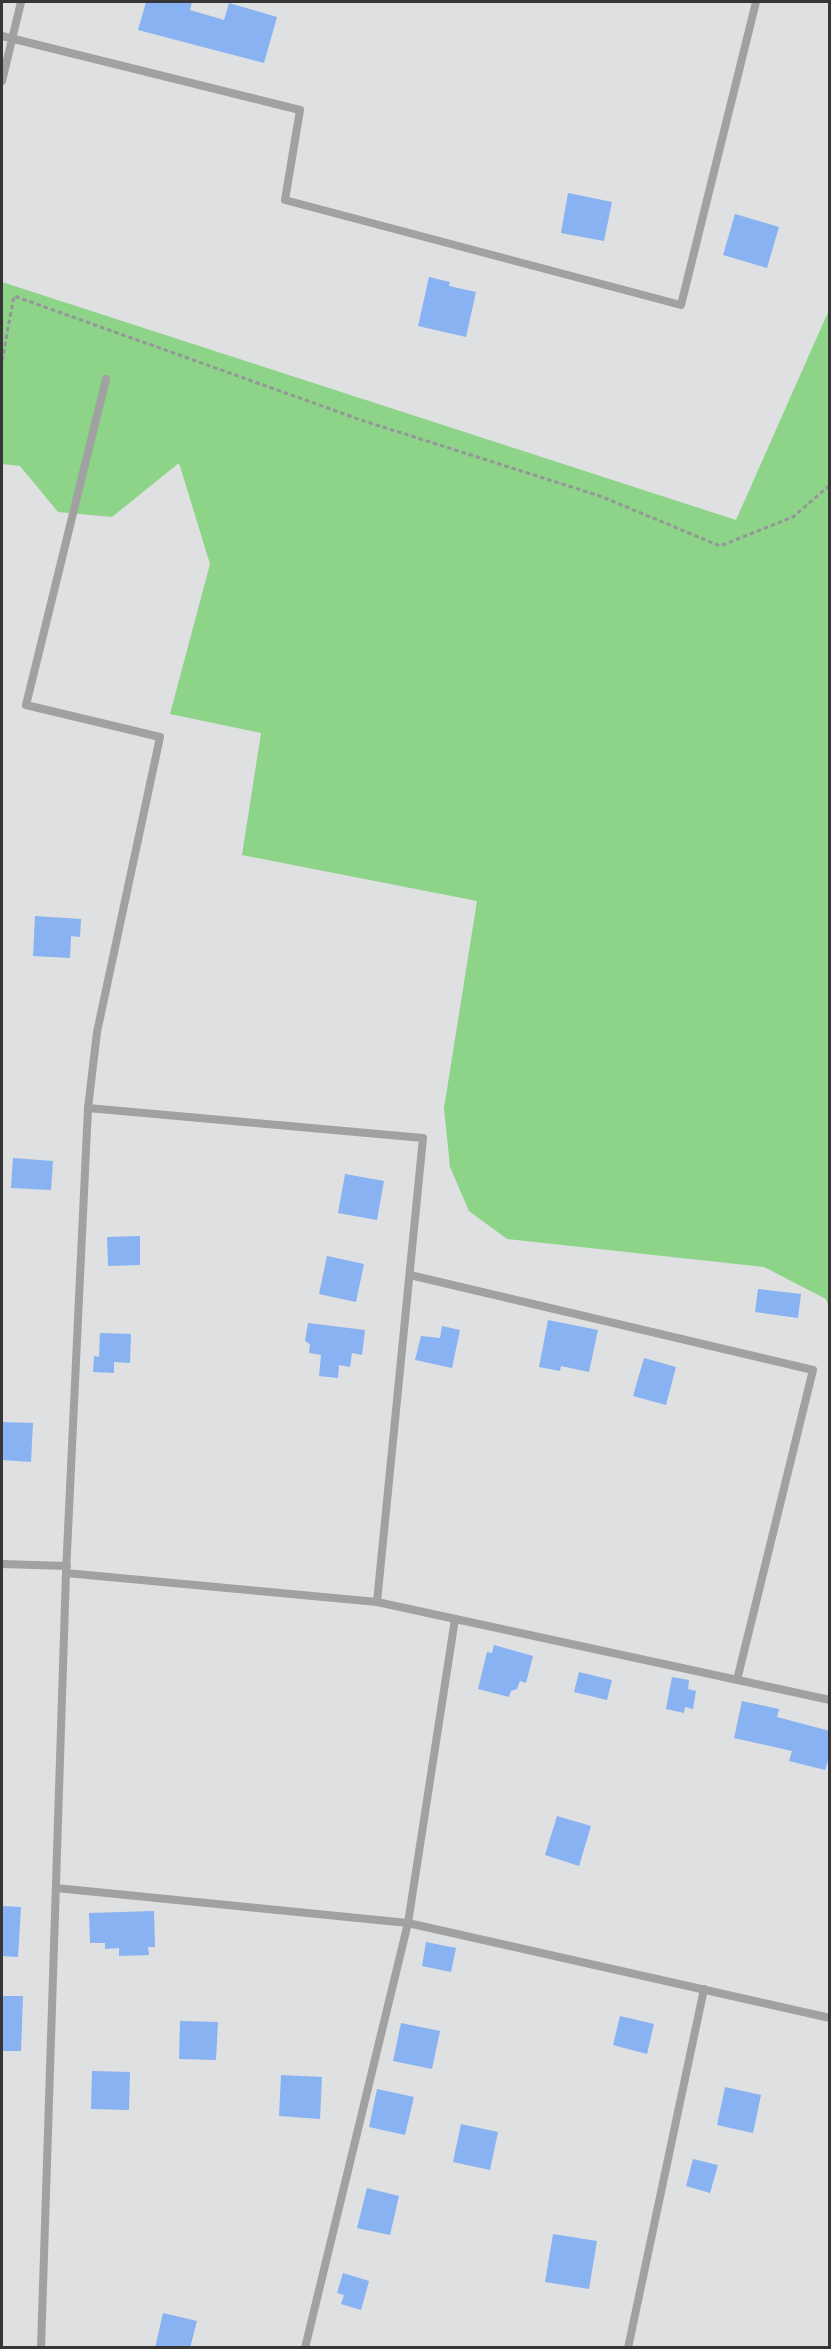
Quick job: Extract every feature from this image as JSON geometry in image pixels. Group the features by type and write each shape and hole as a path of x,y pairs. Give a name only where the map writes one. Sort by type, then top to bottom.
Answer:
{"lane":[{"path":"2,81 21,2"},
{"path":"2,36 300,110 285,200 681,305 756,2"},
{"path":"41,2348 67,1570 88,1108 98,1032 160,737 26,705 106,379"},
{"path":"88,1108 423,1138 377,1602"},
{"path":"410,1275 813,1370 737,1680"},
{"path":"2,1564 377,1602 830,1700"},
{"path":"305,2348 408,1923 455,1619"},
{"path":"56,1888 408,1923 830,2018"},
{"path":"628,2348 704,1989"}],"path":[{"path":"2,361 14,296 364,421 600,496 720,546 793,517 830,485"}],"green space":[{"path":"2,282 736,520 829,310 829,1307 826,1299 764,1267 507,1239 469,1211 450,1167 444,1108 477,901 242,855 261,733 170,714 210,564 179,463 112,517 58,512 20,466 2,464"}],"building":[{"path":"146,2 192,2 190,10 224,20 229,3 277,17 264,63 138,30"},
{"path":"568,193 612,202 604,241 561,233"},
{"path":"735,214 779,227 767,268 723,255"},
{"path":"429,277 450,282 449,286 476,292 466,337 418,326"},
{"path":"35,916 81,919 80,937 71,936 70,958 33,956"},
{"path":"13,1158 53,1161 51,1190 11,1188"},
{"path":"345,1174 384,1181 377,1220 338,1213"},
{"path":"140,1236 140,1265 108,1266 107,1237"},
{"path":"327,1256 364,1264 356,1302 319,1294"},
{"path":"758,1289 801,1294 798,1318 755,1312"},
{"path":"548,1320 598,1330 589,1372 561,1366 560,1371 539,1367"},
{"path":"308,1323 365,1330 362,1355 352,1353 350,1367 339,1365 338,1378 319,1376 321,1355 309,1353 310,1344 305,1341"},
{"path":"442,1326 460,1330 452,1368 415,1360 421,1336 440,1338"},
{"path":"100,1333 131,1334 130,1363 114,1362 114,1373 93,1372 94,1356 99,1357"},
{"path":"644,1358 676,1367 666,1405 633,1396"},
{"path":"2,1422 33,1423 31,1462 2,1460"},
{"path":"494,1645 533,1656 526,1683 520,1681 517,1689 511,1691 509,1697 478,1689 487,1652 492,1653"},
{"path":"579,1672 612,1680 607,1700 574,1692"},
{"path":"672,1677 689,1680 688,1689 696,1691 693,1709 685,1707 684,1713 666,1709"},
{"path":"742,1701 779,1709 777,1717 830,1731 830,1755 825,1770 789,1761 792,1751 734,1738"},
{"path":"557,1816 591,1826 579,1866 545,1855"},
{"path":"2,1906 21,1907 18,1957 2,1956"},
{"path":"154,1911 155,1947 148,1947 149,1955 119,1956 119,1948 105,1949 105,1943 90,1943 89,1913"},
{"path":"426,1942 456,1948 451,1972 422,1966"},
{"path":"2,1996 23,1996 21,2051 2,2051"},
{"path":"620,2016 654,2024 647,2054 613,2045"},
{"path":"180,2021 218,2022 216,2060 179,2059"},
{"path":"401,2023 440,2031 432,2069 393,2061"},
{"path":"92,2071 130,2072 129,2110 91,2109"},
{"path":"281,2075 322,2077 320,2119 279,2116"},
{"path":"725,2087 761,2095 753,2133 717,2125"},
{"path":"377,2089 414,2097 405,2135 369,2127"},
{"path":"461,2124 498,2132 490,2170 453,2162"},
{"path":"693,2159 718,2165 710,2193 686,2186"},
{"path":"367,2188 399,2196 390,2235 357,2228"},
{"path":"553,2234 597,2241 589,2289 545,2282"},
{"path":"343,2273 369,2281 361,2310 341,2304 344,2295 337,2293"},
{"path":"163,2313 197,2321 190,2348 155,2348"}]}
